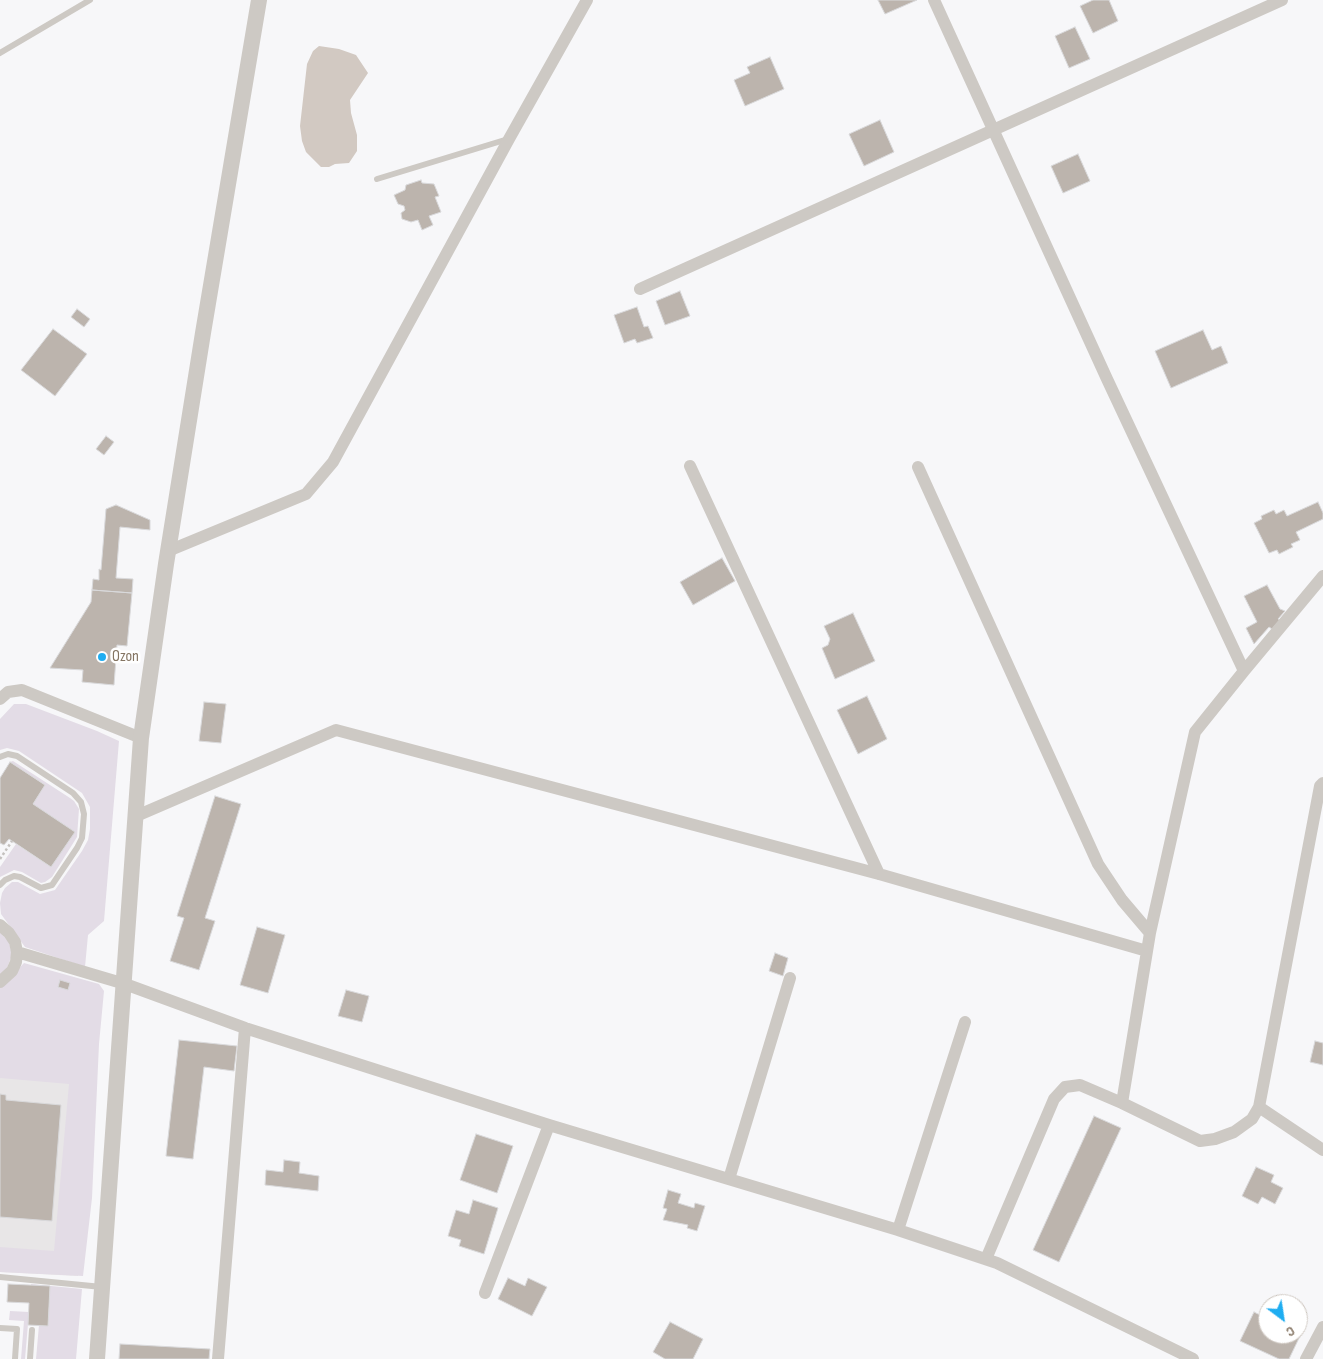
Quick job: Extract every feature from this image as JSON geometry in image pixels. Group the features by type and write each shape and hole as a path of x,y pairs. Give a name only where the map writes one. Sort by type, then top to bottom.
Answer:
{"street":[{"path":"97,1359 141,738 168,551 259,0"},
{"path":"168,551 306,494 333,462 587,0"},
{"path":"934,0 1103,370 1244,671"},
{"path":"640,289 1282,0"},
{"path":"690,466 878,874"},
{"path":"918,468 1098,864 1122,900 1150,933"},
{"path":"1122,1102 1150,933 1195,732 1323,576"},
{"path":"0,699 8,692 22,690 141,738"},
{"path":"134,817 336,730 878,874 1147,951"},
{"path":"986,1259 1054,1099 1065,1088 1080,1085 1122,1102 1200,1141 1215,1139 1234,1132 1252,1119 1259,1107 1320,786 1323,783"},
{"path":"0,926 9,933 15,942 17,952 16,962 12,971 0,982"},
{"path":"17,952 125,984 245,1028 549,1125 898,1230 986,1259 1193,1359"},
{"path":"729,1179 790,978"},
{"path":"898,1230 965,1022"},
{"path":"218,1359 245,1028"},
{"path":"1259,1107 1323,1150"},
{"path":"485,1293 549,1125"},
{"path":"1306,1359 1323,1327"}],"lane":[{"path":"0,53 90,0"},
{"path":"378,179 509,139"},
{"path":"0,757 8,754 16,756 73,793 81,802 84,814 82,838 78,848 52,885 41,888 20,877 14,876 5,880 0,885"},
{"path":"0,1276 103,1287"},
{"path":"0,1328 17,1329 15,1359"},
{"path":"30,1359 32,1330"}],"path":[{"path":"0,859 12,841"}],"shaded area":[{"path":"319,46 339,49 356,55 368,73 350,100 351,113 357,135 357,151 349,163 335,164 329,167 321,167 306,152 300,126 307,64 313,51"},
{"path":"14,704 26,704 119,741 104,921 88,935 85,967 25,947 1,914 0,903 2,893 12,882 18,882 40,894 55,890 82,851 88,840 90,829 90,807 82,793 19,751 7,748 0,750 0,719"},
{"path":"13,761 70,798 79,809 77,837 52,877 41,883 22,872 14,870 0,877 0,867 16,844 51,867 33,804 45,785 10,762"},
{"path":"0,932 9,942 12,955 7,968 0,975"},
{"path":"24,963 99,984 104,991 99,1044 92,1198 83,1276 0,1272 0,1247 54,1251 69,1084 0,1078 0,988"},
{"path":"0,1020 83,1026 78,1276 0,1272"},
{"path":"31,1284 82,1289 76,1359 36,1359 39,1325 48,1326 50,1287 31,1286"},
{"path":"10,1311 29,1312 25,1359 21,1359 24,1321 9,1320"}],"building":[{"path":"878,0 917,0 885,14"},
{"path":"1093,0 1109,0 1118,21 1093,33 1080,6"},
{"path":"1075,27 1090,59 1069,68 1055,36"},
{"path":"770,57 784,89 745,106 734,80 750,73 747,67"},
{"path":"880,120 894,152 864,166 849,134"},
{"path":"1078,154 1090,181 1063,193 1051,166"},
{"path":"421,180 422,183 434,184 439,196 435,197 441,212 429,216 433,225 422,230 418,220 411,222 402,219 401,213 405,210 404,206 398,204 394,195 405,190 406,185"},
{"path":"680,291 690,316 665,325 656,301"},
{"path":"637,307 644,327 648,326 653,338 637,343 635,339 624,343 614,315"},
{"path":"77,309 90,319 84,327 71,317"},
{"path":"53,329 87,354 55,396 21,370"},
{"path":"1203,330 1212,350 1221,346 1228,363 1171,388 1155,351"},
{"path":"106,436 114,442 104,455 96,449"},
{"path":"1318,502 1323,513 1323,519 1296,532 1300,540 1291,544 1293,547 1279,554 1277,550 1269,553 1254,523 1262,519 1261,516 1274,510 1276,514 1284,510 1287,516"},
{"path":"116,505 150,520 150,530 120,527 116,578 133,579 132,593 92,590 93,579 99,580 99,569 101,570 106,509"},
{"path":"722,558 735,581 693,605 680,582"},
{"path":"1267,585 1280,609 1285,611 1272,629 1269,627 1254,644 1246,628 1257,622 1244,596"},
{"path":"92,590 132,593 127,646 117,645 114,685 82,682 83,670 50,668 91,602"},
{"path":"853,613 875,661 835,679 822,648 828,645 830,639 824,626"},
{"path":"867,696 887,739 858,754 837,710"},
{"path":"204,702 226,704 221,743 199,741"},
{"path":"10,762 45,785 33,804 75,832 51,867 9,839 4,845 0,843 0,778"},
{"path":"215,796 241,804 205,918 215,921 199,970 170,961 184,918 177,916"},
{"path":"257,927 285,935 268,993 240,985"},
{"path":"775,953 788,958 783,976 769,971"},
{"path":"60,980 70,983 68,990 58,987"},
{"path":"346,990 369,996 362,1022 338,1016"},
{"path":"179,1040 237,1046 234,1071 204,1067 193,1159 166,1156"},
{"path":"1315,1041 1323,1043 1323,1065 1310,1062"},
{"path":"0,1094 6,1095 6,1100 61,1105 52,1221 0,1217"},
{"path":"1094,1116 1121,1128 1059,1262 1033,1250"},
{"path":"476,1134 513,1146 497,1193 460,1180"},
{"path":"284,1160 300,1162 299,1173 319,1176 318,1191 265,1185 266,1170 283,1172"},
{"path":"1256,1167 1274,1175 1271,1182 1283,1188 1275,1204 1262,1197 1258,1204 1242,1196"},
{"path":"668,1190 681,1194 678,1203 694,1208 695,1203 705,1206 697,1231 687,1228 688,1225 663,1220 667,1209 663,1208"},
{"path":"473,1200 498,1208 484,1254 459,1246 461,1240 448,1236 456,1210 469,1214"},
{"path":"508,1278 525,1286 528,1278 547,1287 532,1316 498,1299"},
{"path":"8,1284 50,1286 48,1326 28,1325 29,1303 7,1302"},
{"path":"1254,1312 1258,1314 1258,1344 1296,1344 1289,1359 1279,1359 1240,1341"},
{"path":"670,1322 703,1339 693,1359 665,1359 653,1352"},
{"path":"120,1344 210,1349 209,1359 119,1359"}],"place":[{"name":"Ozon","path":"102,657"}]}
